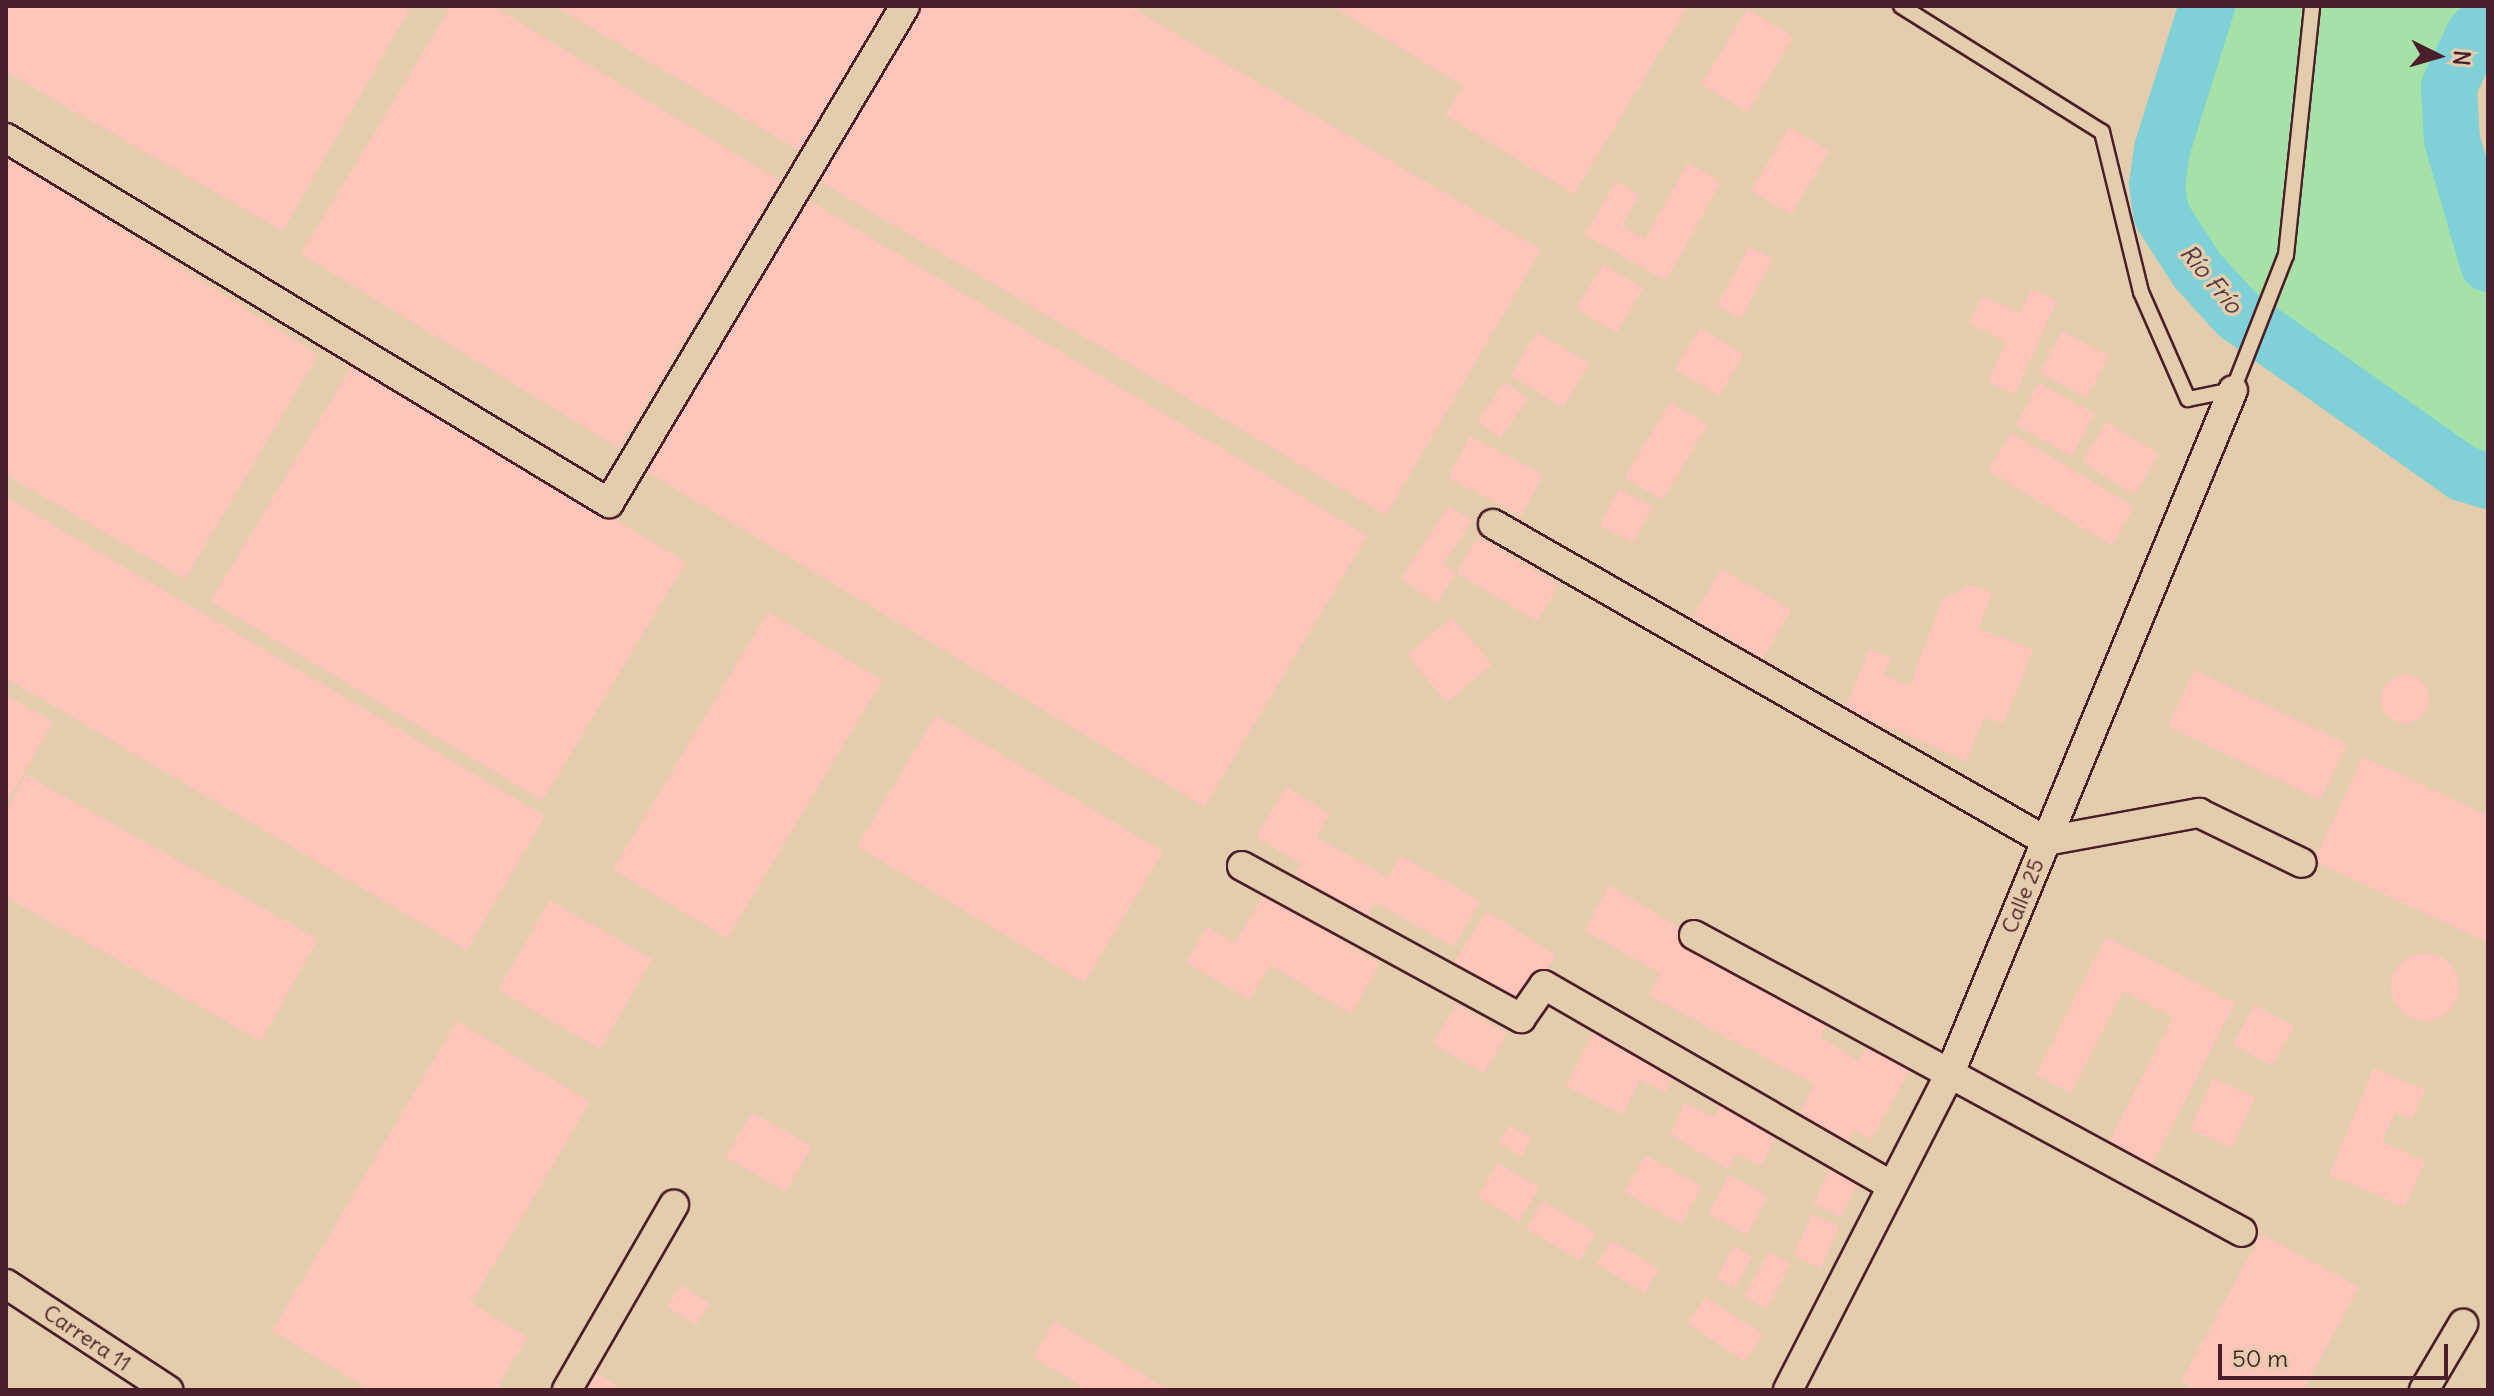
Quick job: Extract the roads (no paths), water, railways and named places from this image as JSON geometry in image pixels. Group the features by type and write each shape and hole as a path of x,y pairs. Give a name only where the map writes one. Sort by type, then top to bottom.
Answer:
{"street":[{"path":"6,138 609,503 905,6"},
{"name":"Calle 25","path":"1788,1390 1950,1073 2233,390"},
{"path":"1493,524 2046,841 2199,813 2302,863"},
{"path":"1242,866 1521,1018 1544,985 1891,1185"},
{"path":"1694,935 2242,1232"},
{"path":"567,1390 674,1205"},
{"name":"Carrera 11","path":"6,1284 168,1390"},
{"path":"2424,1390 2463,1324"}],"lane":[{"path":"1901,6 2102,132 2141,292 2188,399 2233,390 2286,255 2312,6"}],"waterway":[{"name":"Río Frío","path":"2207,6 2162,150 2157,184 2161,214 2197,270 2237,314 2462,473 2488,481"},
{"name":"Río Frío","path":"2488,21 2474,34 2449,87 2452,140 2488,264"}]}
